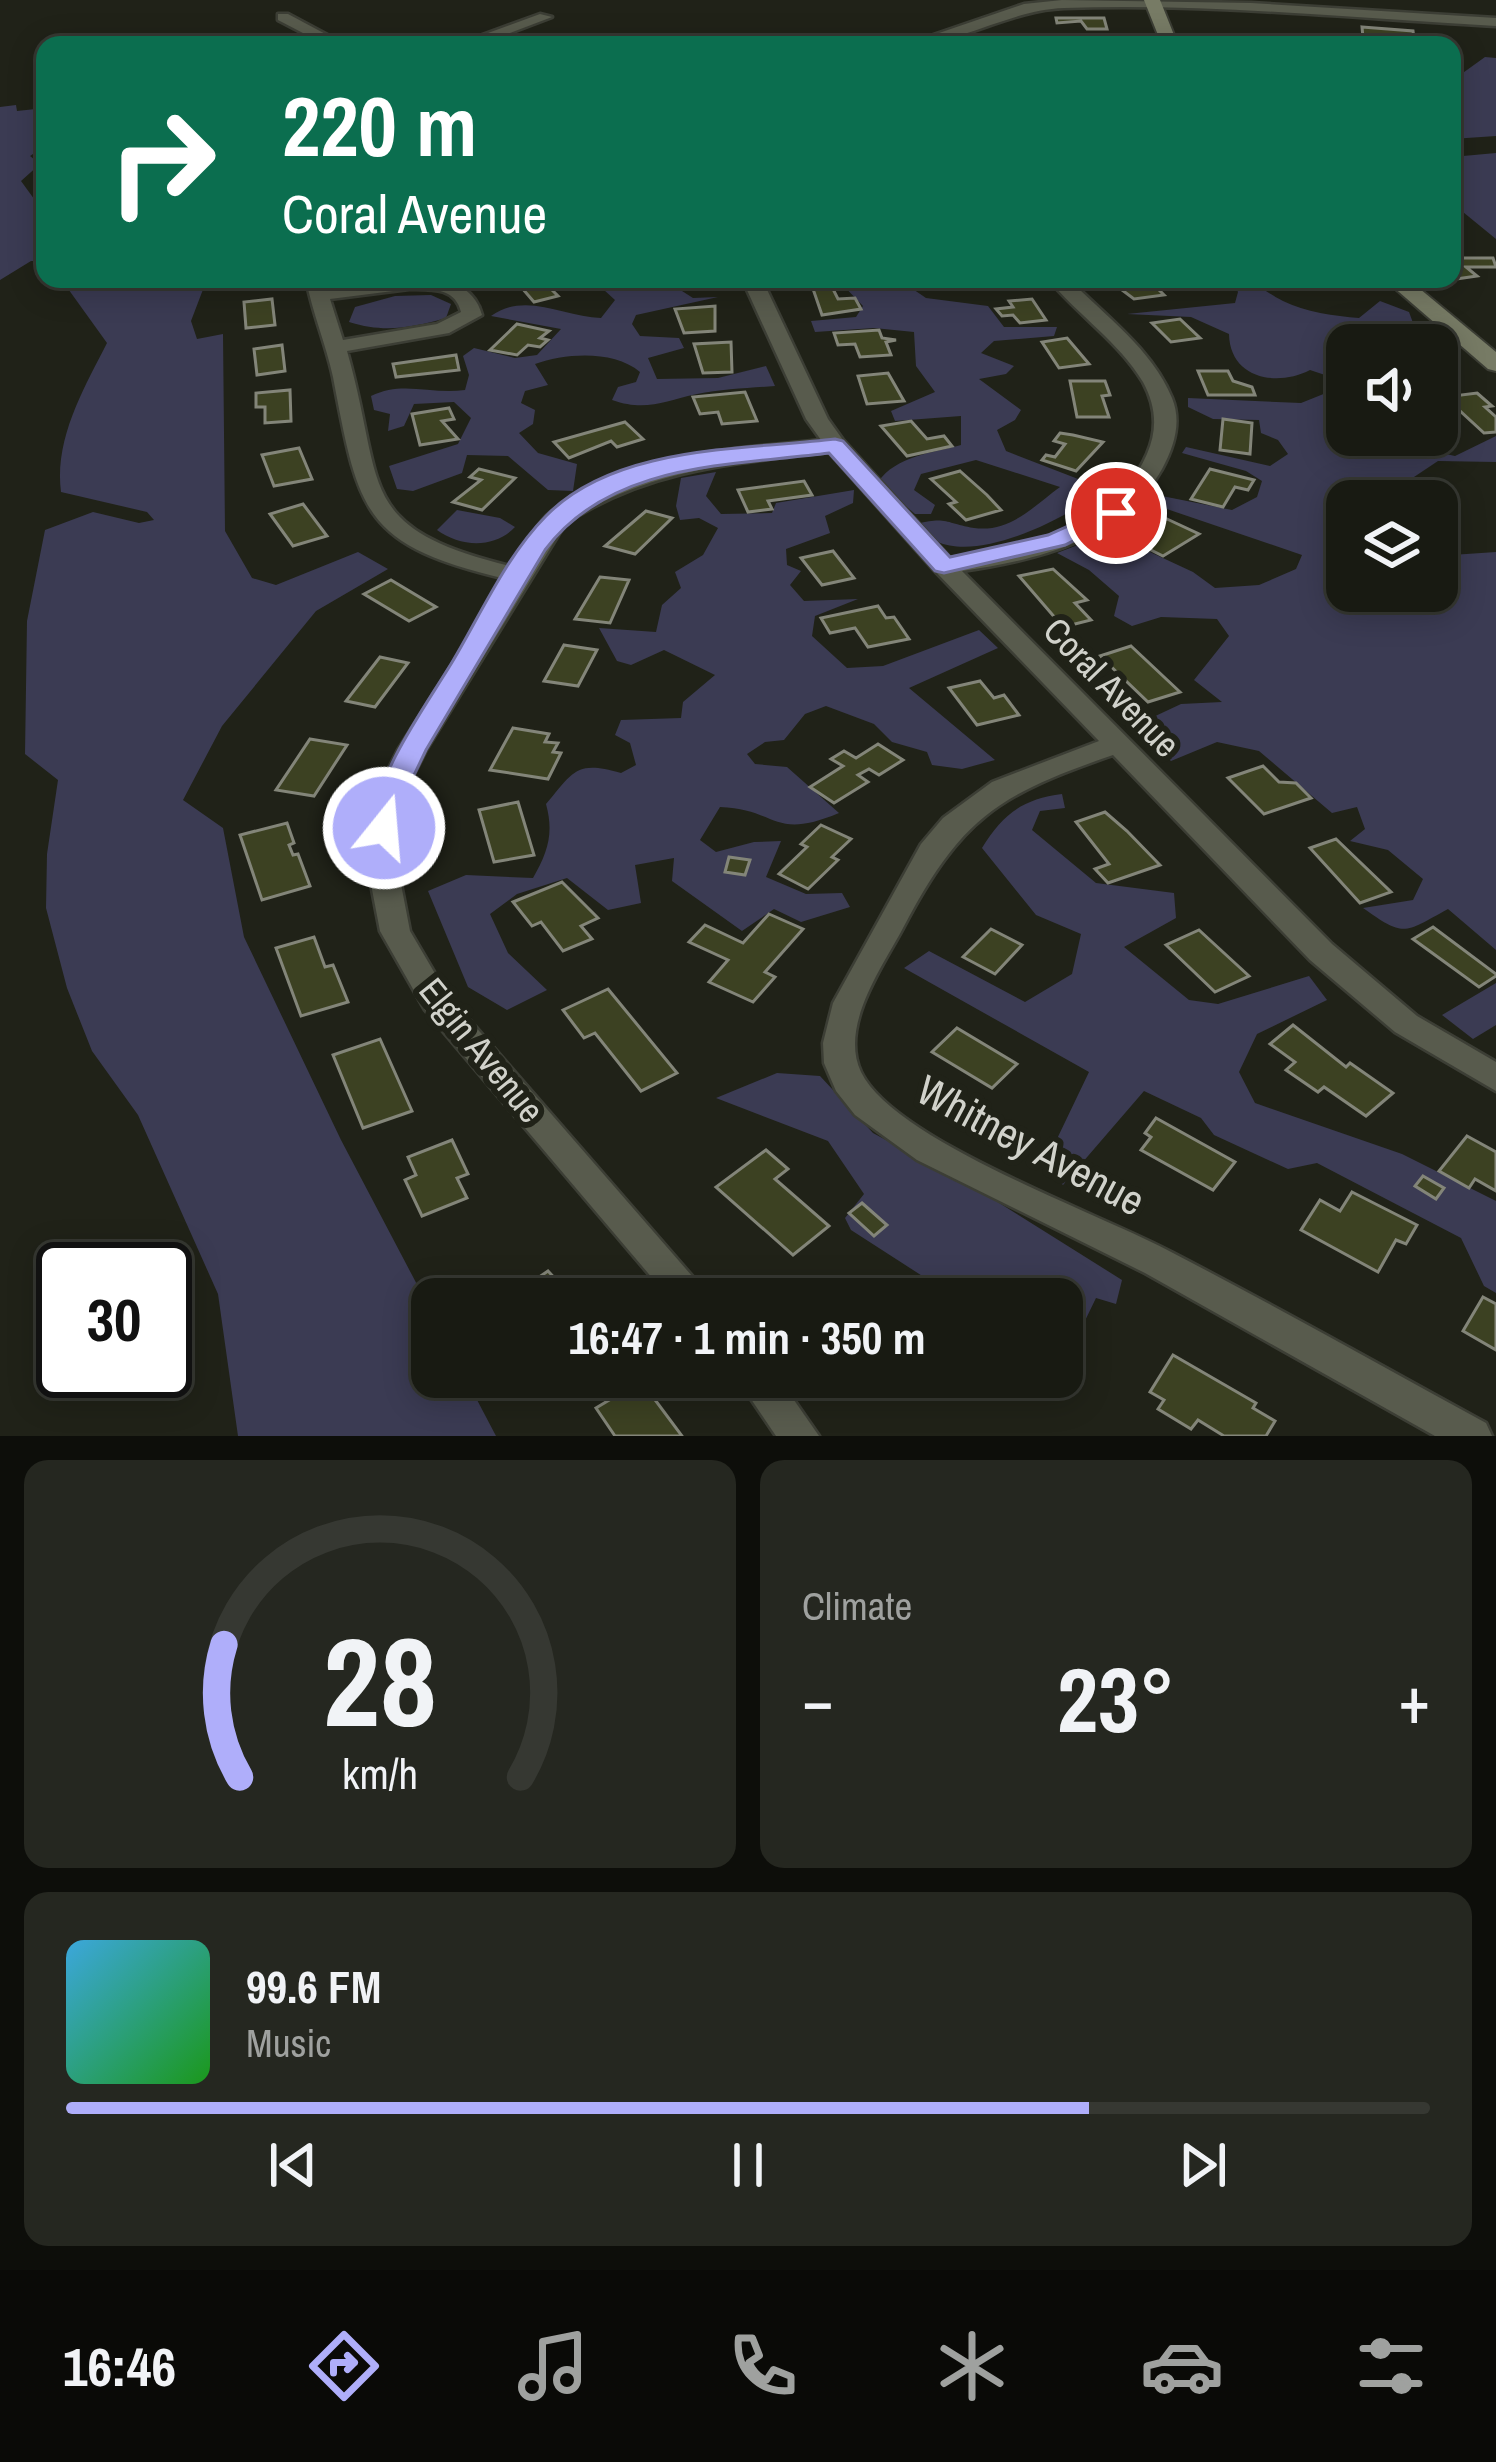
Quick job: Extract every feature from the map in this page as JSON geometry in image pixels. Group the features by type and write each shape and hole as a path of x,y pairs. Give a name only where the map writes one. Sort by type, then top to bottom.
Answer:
{"street":[{"path":"1153,3 1166,36"},
{"path":"940,36 1029,7 1153,3 1496,22"},
{"path":"283,16 321,36"},
{"path":"489,36 545,17"},
{"path":"318,288 338,347 364,486 380,514 392,528 432,551 519,575"},
{"path":"338,347 442,329 472,315 466,293 455,288"},
{"name":"Coral Avenue","path":"756,288 817,419 835,446 944,566 1361,988 1439,1046 1496,1078"},
{"path":"944,566 1056,540 1116,513 1150,476 1166,410 1154,385 1066,288"},
{"path":"1406,288 1496,364"},
{"name":"Elgin Avenue","path":"675,1278 436,1002 395,931 381,858 390,794 556,519 614,481 664,467 835,446"},
{"name":"Whitney Avenue","path":"1117,744 994,791 970,806 933,844 846,1011 839,1050 846,1080 868,1108 935,1151 1112,1238 1472,1436"},
{"path":"771,1398 799,1436"}],"shaded area":[{"path":"1485,57 1496,58 1496,136 1461,138 1461,74"},
{"path":"0,107 36,109 36,152 30,156 36,168 21,181 36,202 36,261 0,280"},
{"path":"1496,153 1496,239 1461,210 1461,156"},
{"path":"67,288 204,288 191,321 197,339 223,334 225,531 252,578 276,585 358,552 388,569 316,611 222,726 183,800 223,828 244,937 414,1278 411,1398 476,1398 496,1436 238,1436 218,1294 138,1115 92,1051 67,988 46,908 47,854 58,780 25,754 27,621 45,530 93,512 139,523 154,520 147,512 61,492 62,453 80,396 107,343"},
{"path":"602,288 677,288 693,298 718,297 636,315 632,324 640,336 679,338 684,348 648,358 657,379 718,378 766,366 775,386 635,405 612,400 618,387 636,382 640,372 629,365 589,356 547,360 535,364 548,385 525,391 521,403 535,410 533,424 519,433 538,453 577,464 573,491 548,490 508,456 467,455 462,473 413,491 397,489 389,466 458,444 471,418 454,402 414,404 404,426 388,431 390,414 374,410 371,396 406,388 465,390 469,375 463,356 474,348 515,358 537,355 561,329 491,316 504,309 531,305 601,318 615,300"},
{"path":"846,288 911,288 926,298 988,306 1004,327 1057,327 1054,336 994,341 981,353 1014,366 1006,374 979,379 1021,410 1015,420 997,430 1006,451 1104,489 1064,515 1009,539 955,546 933,540 917,524 999,526 1060,487 976,460 921,474 914,490 935,505 931,514 915,514 878,482 905,461 961,445 961,416 895,421 891,411 935,392 916,366 914,332 874,328 815,332 811,321 856,317 863,306"},
{"path":"1236,288 1261,288 1292,305 1359,318 1380,301 1409,312 1413,324 1326,324 1326,375 1310,370 1270,378 1246,370 1237,361 1229,334 1191,317 1127,314 1235,303"},
{"path":"431,295 451,304 446,318 397,328 349,322 355,307 395,296"},
{"path":"1326,393 1326,456 1458,456 1496,436 1496,462 1438,461 1410,480 1326,480 1326,612 1458,612 1458,555 1496,552 1496,950 1448,909 1405,929 1363,908 1413,900 1423,879 1388,850 1350,841 1365,829 1357,807 1332,813 1259,751 1217,742 1171,761 1134,726 1181,704 1222,702 1194,680 1229,636 1217,619 1161,617 1132,626 1114,616 1119,596 1089,570 1057,553 1109,533 1193,572 1215,588 1259,585 1296,569 1302,555 1155,505 1162,496 1232,510 1257,497 1262,481 1246,471 1182,453 1186,447 1270,466 1288,454 1278,440 1261,433 1259,420 1213,419 1188,407 1188,398 1301,403"},
{"path":"716,472 706,496 721,514 772,513 776,503 854,490 853,503 825,516 830,533 786,549 787,565 801,571 790,585 804,601 858,599 815,616 812,636 847,668 883,666 979,630 998,648 909,688 995,760 962,769 932,765 927,752 892,742 874,724 826,706 805,714 784,740 765,742 747,754 755,764 787,767 839,813 787,824 720,807 700,840 716,852 781,841 766,877 806,894 842,893 850,907 801,922 774,909 742,931 672,881 674,858 635,865 641,903 608,910 567,878 517,894 490,914 508,953 547,990 507,1010 468,987 428,891 466,875 533,878 548,842 546,804 563,783 585,768 621,773 636,765 630,743 615,735 621,720 681,718 683,702 715,675 664,650 631,665 617,661 599,628 656,632 662,605 681,588 675,572 703,555 718,528 699,518 680,520 676,506 681,478"},
{"path":"457,510 500,518 515,527 488,542 456,540 437,530"},
{"path":"1062,794 1065,808 1040,811 1032,830 1096,883 1174,893 1176,918 1124,947 1189,1000 1218,1004 1309,976 1327,1000 1257,1034 1239,1072 1255,1103 1402,1154 1496,1201 1496,1293 1484,1286 1461,1238 1317,1163 1288,1169 1214,1135 1201,1118 1144,1091 1063,1185 1044,1166 1089,1072 904,968 929,951 1025,1002 1072,974 1081,934 1036,915 982,848 1014,810"},
{"path":"1496,983 1496,1025 1473,1039 1442,1015"},
{"path":"777,1073 820,1076 873,1133 977,1189 1122,1280 1116,1304 1096,1298 1083,1325 1083,1278 925,1278 851,1230 845,1218 864,1194 828,1141 716,1098"}],"building":[{"path":"1056,18 1104,18 1107,29 1087,29 1081,21 1057,23"},
{"path":"1362,27 1413,31 1414,36 1363,36"},
{"path":"1461,258 1493,258 1496,267 1466,267 1477,276 1461,278"},
{"path":"522,288 550,288 558,296 534,302"},
{"path":"813,288 832,288 838,299 855,298 861,309 822,315"},
{"path":"1119,288 1157,288 1164,295 1134,299"},
{"path":"272,299 275,325 246,328 244,302"},
{"path":"1032,299 1046,320 1020,323 996,309 1013,307 1009,301"},
{"path":"715,306 715,331 684,333 675,309"},
{"path":"1180,319 1200,338 1171,342 1152,323"},
{"path":"517,324 549,331 540,338 548,340 540,347 528,345 517,355 490,350"},
{"path":"879,330 882,338 896,340 886,342 891,355 860,357 855,344 838,345 834,333"},
{"path":"1067,338 1089,364 1059,368 1042,342"},
{"path":"731,342 732,372 703,373 694,344"},
{"path":"282,345 285,371 257,375 254,349"},
{"path":"456,355 459,370 396,377 393,364"},
{"path":"1198,371 1228,371 1233,381 1252,387 1255,395 1208,395"},
{"path":"888,373 904,401 867,404 858,376"},
{"path":"1070,381 1105,381 1110,395 1102,396 1109,417 1077,417"},
{"path":"290,390 291,421 265,423 265,407 256,407 256,393"},
{"path":"745,392 757,421 722,424 718,412 700,414 693,397"},
{"path":"1477,393 1492,406 1485,407 1496,417 1496,432 1484,433 1458,409 1458,395"},
{"path":"449,408 454,419 442,421 458,439 420,445 412,414"},
{"path":"1223,419 1252,423 1250,454 1220,450"},
{"path":"911,421 927,439 944,436 952,446 907,456 881,426"},
{"path":"625,422 643,439 617,447 611,441 569,458 554,442"},
{"path":"1060,433 1103,442 1076,471 1042,460 1046,455 1055,457 1065,444 1054,441"},
{"path":"299,448 312,479 274,486 262,455"},
{"path":"479,469 515,478 482,510 453,502 481,480 470,477"},
{"path":"1210,469 1254,480 1248,490 1235,487 1223,507 1191,499"},
{"path":"960,471 1001,510 966,520 949,504 956,502 931,479"},
{"path":"804,481 812,495 768,501 772,509 748,512 738,490"},
{"path":"303,504 327,536 293,546 270,514"},
{"path":"646,511 672,518 635,554 605,546"},
{"path":"1167,519 1199,534 1163,556 1131,540"},
{"path":"833,551 854,578 822,585 801,558"},
{"path":"1053,569 1087,600 1075,603 1091,620 1063,627 1019,576"},
{"path":"600,577 629,580 610,623 575,619"},
{"path":"391,580 436,607 409,621 364,594"},
{"path":"878,606 886,618 894,617 909,639 868,647 855,628 830,633 821,618"},
{"path":"564,645 597,650 578,686 544,681"},
{"path":"1131,646 1180,692 1148,702 1100,656"},
{"path":"380,657 408,663 375,707 346,701"},
{"path":"980,681 994,698 1004,695 1019,715 977,725 949,688"},
{"path":"513,728 549,734 545,742 558,743 553,752 561,753 548,779 490,770"},
{"path":"310,739 347,745 314,796 276,790"},
{"path":"878,744 903,760 879,775 869,769 858,775 868,782 834,803 810,787 843,766 831,759 844,751 856,758"},
{"path":"1263,766 1279,782 1296,783 1311,798 1264,814 1228,778"},
{"path":"518,802 534,855 494,862 479,810"},
{"path":"1105,812 1160,865 1108,883 1095,869 1109,864 1076,822"},
{"path":"287,823 294,843 289,845 293,855 298,854 310,886 262,900 240,835"},
{"path":"821,825 851,839 832,857 838,860 808,889 779,874 807,847 801,844"},
{"path":"1336,839 1391,892 1360,903 1310,848"},
{"path":"729,857 750,860 745,875 725,872"},
{"path":"562,882 598,918 581,926 592,939 563,951 541,922 532,926 513,902"},
{"path":"769,914 803,929 765,972 775,977 753,1002 709,982 728,960 689,942 705,925 743,943"},
{"path":"1433,927 1496,976 1479,987 1413,939"},
{"path":"991,929 1022,945 995,974 963,957"},
{"path":"1199,930 1249,976 1215,992 1166,945"},
{"path":"314,937 325,967 333,965 348,1002 301,1016 276,948"},
{"path":"608,989 677,1073 641,1091 595,1033 584,1038 563,1010"},
{"path":"1293,1025 1346,1067 1350,1063 1393,1093 1366,1116 1324,1087 1318,1092 1286,1070 1295,1062 1270,1044"},
{"path":"957,1028 1017,1064 992,1088 932,1052"},
{"path":"380,1039 412,1111 363,1128 333,1055"},
{"path":"1156,1118 1235,1162 1213,1190 1141,1150"},
{"path":"1467,1136 1496,1152 1496,1191 1475,1179 1469,1188 1439,1171"},
{"path":"452,1140 468,1174 457,1178 467,1198 422,1216 405,1180 416,1175 408,1157"},
{"path":"766,1150 788,1169 775,1179 829,1226 793,1255 716,1187"},
{"path":"1423,1176 1444,1188 1436,1199 1415,1186"},
{"path":"1352,1192 1417,1225 1406,1244 1396,1240 1378,1272 1301,1230 1320,1200 1340,1211"},
{"path":"862,1203 887,1225 874,1236 849,1213"},
{"path":"1483,1297 1496,1304 1496,1350 1463,1331"},
{"path":"1173,1355 1256,1403 1253,1408 1275,1421 1266,1436 1224,1436 1198,1420 1191,1429 1158,1409 1164,1400 1150,1392"},
{"path":"613,1398 654,1398 682,1436 615,1436 596,1408"}],"route":[{"path":"384,828 390,794 412,750 534,548 556,519 614,481 664,467 835,446 944,566 982,561 1056,540 1116,513"}]}
